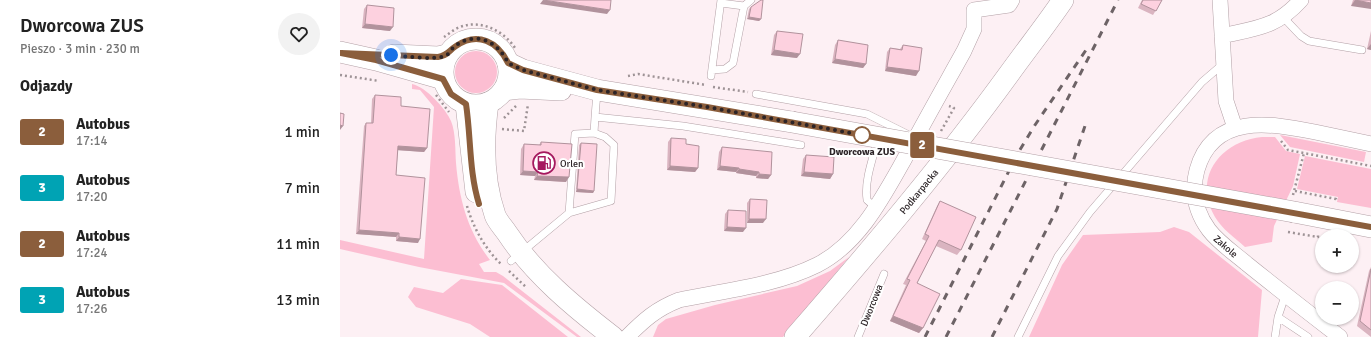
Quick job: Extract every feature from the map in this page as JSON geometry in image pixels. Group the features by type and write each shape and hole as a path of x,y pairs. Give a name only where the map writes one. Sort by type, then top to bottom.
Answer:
{"main road":[{"name":"Podkarpacka","path":"795,337 865,257 986,106 1063,0"},
{"path":"438,85 447,55 454,47 464,41 475,39 486,40 496,45 504,53 508,63 511,97"},
{"path":"341,53 419,57 447,55"},
{"path":"341,53 376,60 438,85 451,94 458,108 476,193 486,225 504,255 516,257"},
{"path":"508,63 528,71 597,90 792,122 1291,214 1371,227"},
{"path":"458,108 488,103 497,97 511,97 520,88 569,91 597,90"},
{"path":"488,103 486,151 488,188 496,216 516,257 577,309 613,337"}],"street":[{"path":"627,337 661,307 679,300 794,275 819,264 840,250 876,208 964,52 974,29 972,5 1009,5 1012,0"},
{"path":"1220,0 1226,101 1235,128"},
{"path":"1222,36 1271,24 1283,17 1300,0"},
{"name":"Zakole","path":"1340,337 1285,296 1219,241 1200,217 1195,202 1193,185 1207,148 1219,136 1235,128 1254,124 1275,125 1371,144"}],"lane":[{"path":"744,6 721,2 711,73 725,69 733,63 744,6 750,0"},
{"path":"1283,17 1301,36 1309,41 1362,50"},
{"path":"1018,337 1058,256 1090,212 1202,82 1223,63"},
{"path":"594,133 597,90"},
{"path":"756,94 867,114 916,138"},
{"path":"595,117 683,126 801,145"},
{"path":"876,208 867,200 866,195 869,175 883,122"},
{"path":"516,257 569,213 611,202 614,145 605,137 594,133 575,134 569,213"},
{"name":"Dworcowa","path":"858,337 884,274"},
{"path":"1274,337 1278,317 1285,296"},
{"path":"1278,317 1308,337"}],"path":[{"path":"626,77 638,74 756,94"},
{"path":"340,75 387,82"},
{"path":"438,85 458,108"},
{"path":"499,123 511,97"},
{"path":"498,129 524,131 528,98"},
{"path":"1315,234 1291,214 1294,191 1304,153 1371,166"},
{"path":"1294,191 1336,199 1334,207"}],"shaded area":[{"path":"476,51 491,57 497,72 491,87 476,93 461,87 455,72 461,57"},
{"path":"412,84 423,89 435,99 445,111 453,126 457,176 462,202 470,226 482,249 490,260 479,264 484,272 496,272 503,276 581,337 577,337 504,283 419,267 340,249 340,240 424,259 434,107 420,90 412,89"},
{"path":"1280,135 1366,152 1364,162 1290,147"},
{"path":"1262,137 1275,137 1286,151 1300,154 1293,186 1274,226 1272,242 1245,247 1225,229 1215,217 1209,202 1207,188 1209,175 1214,164 1223,154 1234,146 1247,140"},
{"path":"1305,156 1371,169 1371,208 1337,202 1338,197 1297,189"},
{"path":"1174,227 1189,232 1262,290 1258,337 1029,337 1062,265 1083,235 1160,232"},
{"path":"849,257 783,337 653,337 658,325 666,319 715,305 797,286 830,271"},
{"path":"461,279 502,285 568,337 490,337 470,324 416,307 408,297 414,287 443,293"}],"building":[{"path":"543,0 611,0 610,10"},
{"path":"763,0 761,19 749,17 751,7"},
{"path":"1143,0 1162,0 1156,11 1141,4"},
{"path":"1355,0 1371,0 1371,3"},
{"path":"367,5 394,8 393,27 365,24"},
{"path":"777,31 803,34 800,54 774,50"},
{"path":"838,40 868,45 866,64 835,59"},
{"path":"903,45 922,48 919,71 887,67 890,48 902,50"},
{"path":"375,95 401,97 401,106 430,109 427,148 398,146 396,175 425,178 420,239 399,237 399,233 359,230 366,123 373,123"},
{"path":"340,113 344,114 343,126 340,125"},
{"path":"671,138 686,139 686,144 699,146 698,168 670,166"},
{"path":"541,142 572,144 569,177 537,176 538,172 523,171 524,144 541,145"},
{"path":"581,143 597,144 594,191 577,189"},
{"path":"722,147 772,152 771,175 759,174 759,172 739,168 720,166"},
{"path":"806,155 834,157 833,174 804,172"},
{"path":"750,199 767,200 766,219 749,219"},
{"path":"940,201 976,217 961,250 939,240 917,283 940,294 923,328 893,316 910,280 907,279 929,236 925,234"},
{"path":"728,210 746,211 746,228 727,227"},
{"path":"1371,269 1371,330 1360,321"}],"railway":[{"path":"946,337 1118,0"},
{"path":"925,337 1018,153 1035,125 1086,50"},
{"path":"992,337 1057,209 1087,120"}],"bus line":[{"name":"2","path":"479,204 471,159 466,104 451,94 443,79 376,60 341,53 438,57 447,55 454,47 464,41 475,39 486,40 496,45 504,53 508,63 523,70 569,81 597,90 707,107 1371,227"}],"place":[{"name":"Dworcowa ZUS","path":"862,135"},
{"name":"Orlen","path":"544,163"}],"route":[{"path":"391,55 438,57 447,55 454,47 464,41 475,39 486,40 496,45 504,53 508,63 523,70 569,81 597,90 707,107 862,135"}]}
